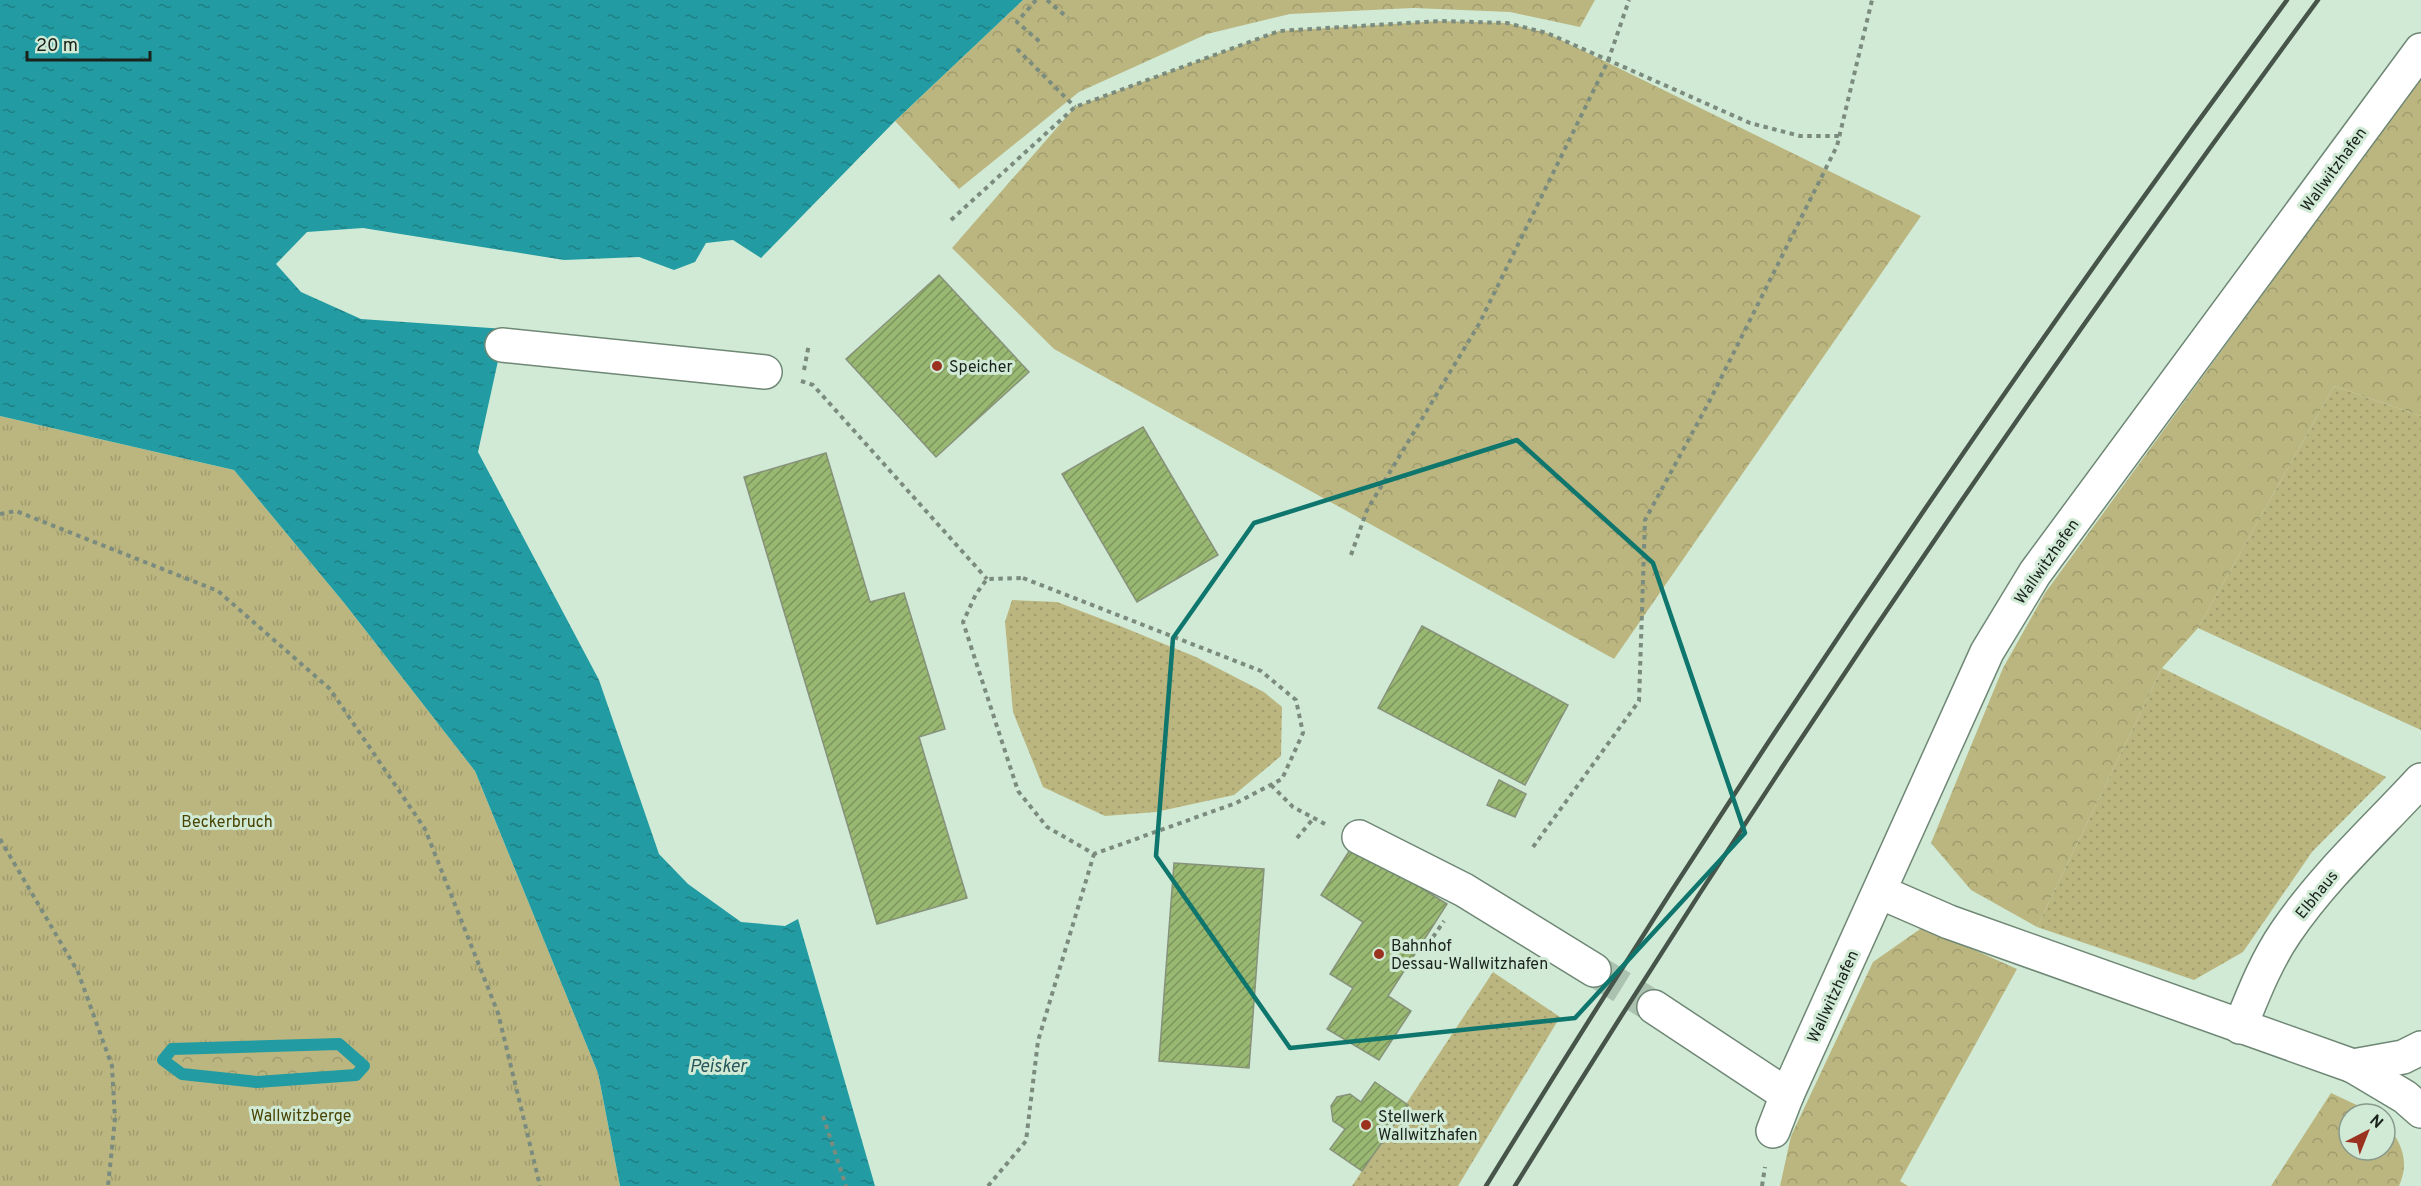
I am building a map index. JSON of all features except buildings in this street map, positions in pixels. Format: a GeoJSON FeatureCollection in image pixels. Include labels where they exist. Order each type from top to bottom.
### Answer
{"type":"FeatureCollection","features":[{"type":"Feature","properties":{"kind":"main road","name":"Wallwitzhafen"},"geometry":{"type":"LineString","coordinates":[[1773,1131],[1787,1095],[1987,652],[2035,573],[2421,50]]}},
{"type":"Feature","properties":{"kind":"main road"},"geometry":{"type":"LineString","coordinates":[[502,345],[765,372]]}},
{"type":"Feature","properties":{"kind":"main road","name":"Elbhaus"},"geometry":{"type":"LineString","coordinates":[[2240,1027],[2257,984],[2285,933],[2355,846],[2421,780]]}},
{"type":"Feature","properties":{"kind":"main road"},"geometry":{"type":"LineString","coordinates":[[1359,837],[1464,890],[1594,970]]}},
{"type":"Feature","properties":{"kind":"main road"},"geometry":{"type":"LineString","coordinates":[[1880,892],[1949,922],[2353,1066],[2405,1097],[2421,1111]]}},
{"type":"Feature","properties":{"kind":"main road"},"geometry":{"type":"LineString","coordinates":[[1654,1007],[1787,1095]]}},
{"type":"Feature","properties":{"kind":"main road"},"geometry":{"type":"LineString","coordinates":[[2353,1066],[2403,1057],[2421,1048]]}},
{"type":"Feature","properties":{"kind":"path"},"geometry":{"type":"LineString","coordinates":[[1036,0],[1017,22],[1040,42]]}},
{"type":"Feature","properties":{"kind":"path"},"geometry":{"type":"LineString","coordinates":[[1047,0],[1068,18]]}},
{"type":"Feature","properties":{"kind":"path"},"geometry":{"type":"LineString","coordinates":[[1351,555],[1367,510],[1479,324],[1608,61],[1629,0]]}},
{"type":"Feature","properties":{"kind":"path"},"geometry":{"type":"LineString","coordinates":[[1533,847],[1639,702],[1645,520],[1714,392],[1837,146],[1872,0]]}},
{"type":"Feature","properties":{"kind":"path"},"geometry":{"type":"LineString","coordinates":[[951,220],[1075,107],[1279,31],[1440,21],[1507,23],[1547,33],[1750,123],[1800,136],[1839,136]]}},
{"type":"Feature","properties":{"kind":"path"},"geometry":{"type":"LineString","coordinates":[[1017,49],[1075,107]]}},
{"type":"Feature","properties":{"kind":"path"},"geometry":{"type":"LineString","coordinates":[[800,381],[813,386],[987,579],[1023,578],[1261,671],[1296,700],[1303,733],[1282,779],[1236,803],[1094,854],[1047,827],[1018,791],[963,622],[976,594],[987,579]]}},
{"type":"Feature","properties":{"kind":"path"},"geometry":{"type":"LineString","coordinates":[[0,514],[16,511],[218,591],[330,689],[425,829],[498,1013],[540,1186]]}},
{"type":"Feature","properties":{"kind":"path"},"geometry":{"type":"LineString","coordinates":[[1271,785],[1293,807]]}},
{"type":"Feature","properties":{"kind":"path"},"geometry":{"type":"LineString","coordinates":[[1297,838],[1313,819]]}},
{"type":"Feature","properties":{"kind":"path"},"geometry":{"type":"LineString","coordinates":[[0,839],[78,972],[112,1066],[115,1119],[108,1186]]}},
{"type":"Feature","properties":{"kind":"path"},"geometry":{"type":"LineString","coordinates":[[988,1186],[1026,1141],[1038,1041],[1094,854]]}},
{"type":"Feature","properties":{"kind":"path"},"geometry":{"type":"LineString","coordinates":[[823,1116],[846,1186]]}},
{"type":"Feature","properties":{"kind":"highlighted area"},"geometry":{"type":"Polygon","coordinates":[[[1517,440],[1653,563],[1745,833],[1575,1018],[1290,1048],[1156,856],[1173,638],[1254,523],[1517,440]]]}},
{"type":"Feature","properties":{"kind":"green space"},"geometry":{"type":"Polygon","coordinates":[[[1023,0],[1595,0],[1580,27],[1510,12],[1413,8],[1290,14],[1207,34],[1079,92],[959,189],[895,121],[1023,0]]]}},
{"type":"Feature","properties":{"kind":"green space"},"geometry":{"type":"Polygon","coordinates":[[[1440,21],[1507,23],[1547,33],[1921,216],[1614,659],[1054,349],[952,248],[1075,107],[1279,31],[1440,21]]]}},
{"type":"Feature","properties":{"kind":"green space"},"geometry":{"type":"Polygon","coordinates":[[[2421,77],[2421,416],[2334,386],[2198,628],[2162,668],[2037,927],[1971,890],[1931,843],[2003,668],[2045,593],[2421,77]]]}},
{"type":"Feature","properties":{"kind":"green space"},"geometry":{"type":"Polygon","coordinates":[[[2334,386],[2421,416],[2421,730],[2198,628],[2334,386]]]}},
{"type":"Feature","properties":{"kind":"green space","name":"Beckerbruch"},"geometry":{"type":"Polygon","coordinates":[[[0,416],[234,470],[345,604],[475,771],[598,1073],[620,1186],[0,1186],[0,416]],[[338,1044],[172,1049],[163,1060],[182,1074],[257,1082],[356,1075],[362,1067],[338,1044]]]}},
{"type":"Feature","properties":{"kind":"green space"},"geometry":{"type":"Polygon","coordinates":[[[1012,600],[1057,602],[1196,657],[1264,692],[1282,707],[1281,756],[1234,795],[1156,812],[1105,816],[1043,787],[1013,712],[1005,622],[1012,600]]]}},
{"type":"Feature","properties":{"kind":"green space"},"geometry":{"type":"Polygon","coordinates":[[[2162,668],[2386,777],[2312,852],[2243,952],[2194,980],[2037,927],[2162,668]]]}},
{"type":"Feature","properties":{"kind":"green space"},"geometry":{"type":"Polygon","coordinates":[[[1923,927],[2017,969],[1900,1181],[1908,1186],[1780,1186],[1791,1136],[1873,962],[1923,927]]]}},
{"type":"Feature","properties":{"kind":"green space"},"geometry":{"type":"Polygon","coordinates":[[[1493,972],[1560,1017],[1458,1186],[1352,1186],[1493,972]]]}},
{"type":"Feature","properties":{"kind":"green space","name":"Wallwitzberge"},"geometry":{"type":"Polygon","coordinates":[[[339,1044],[428,1132],[175,1186],[163,1060],[172,1049],[339,1044]]]}},
{"type":"Feature","properties":{"kind":"green space"},"geometry":{"type":"Polygon","coordinates":[[[2331,1093],[2350,1102],[2337,1102],[2337,1162],[2397,1162],[2397,1139],[2400,1145],[2404,1169],[2399,1186],[2271,1186],[2331,1093]]]}},
{"type":"Feature","properties":{"kind":"water","name":"Peisker"},"geometry":{"type":"Polygon","coordinates":[[[0,0],[1023,0],[895,121],[761,258],[733,240],[706,243],[695,262],[674,270],[639,257],[564,260],[363,228],[307,232],[276,264],[301,292],[361,319],[505,329],[478,452],[599,680],[659,854],[688,884],[741,922],[785,926],[798,919],[875,1186],[620,1186],[598,1073],[475,771],[345,604],[234,470],[0,416],[0,0]]]}},
{"type":"Feature","properties":{"kind":"waterway"},"geometry":{"type":"LineString","coordinates":[[339,1044],[364,1066],[356,1075],[257,1082],[182,1074],[163,1060],[172,1049],[339,1044]]}},
{"type":"Feature","properties":{"kind":"tunnel"},"geometry":{"type":"LineString","coordinates":[[1594,970],[1654,1007]]}},
{"type":"Feature","properties":{"kind":"railway"},"geometry":{"type":"LineString","coordinates":[[1486,1186],[1677,883],[1874,584],[2077,290],[2287,0]]}},
{"type":"Feature","properties":{"kind":"railway"},"geometry":{"type":"LineString","coordinates":[[1515,1186],[1706,883],[1904,585],[2108,290],[2318,0]]}},
{"type":"Feature","properties":{"kind":"place","name":"Speicher"},"geometry":{"type":"Point","coordinates":[937,366]}},
{"type":"Feature","properties":{"kind":"place","name":"Bahnhof Dessau-Wallwitzhafen"},"geometry":{"type":"Point","coordinates":[1379,954]}},
{"type":"Feature","properties":{"kind":"place","name":"Stellwerk Wallwitzhafen"},"geometry":{"type":"Point","coordinates":[1366,1125]}}]}
